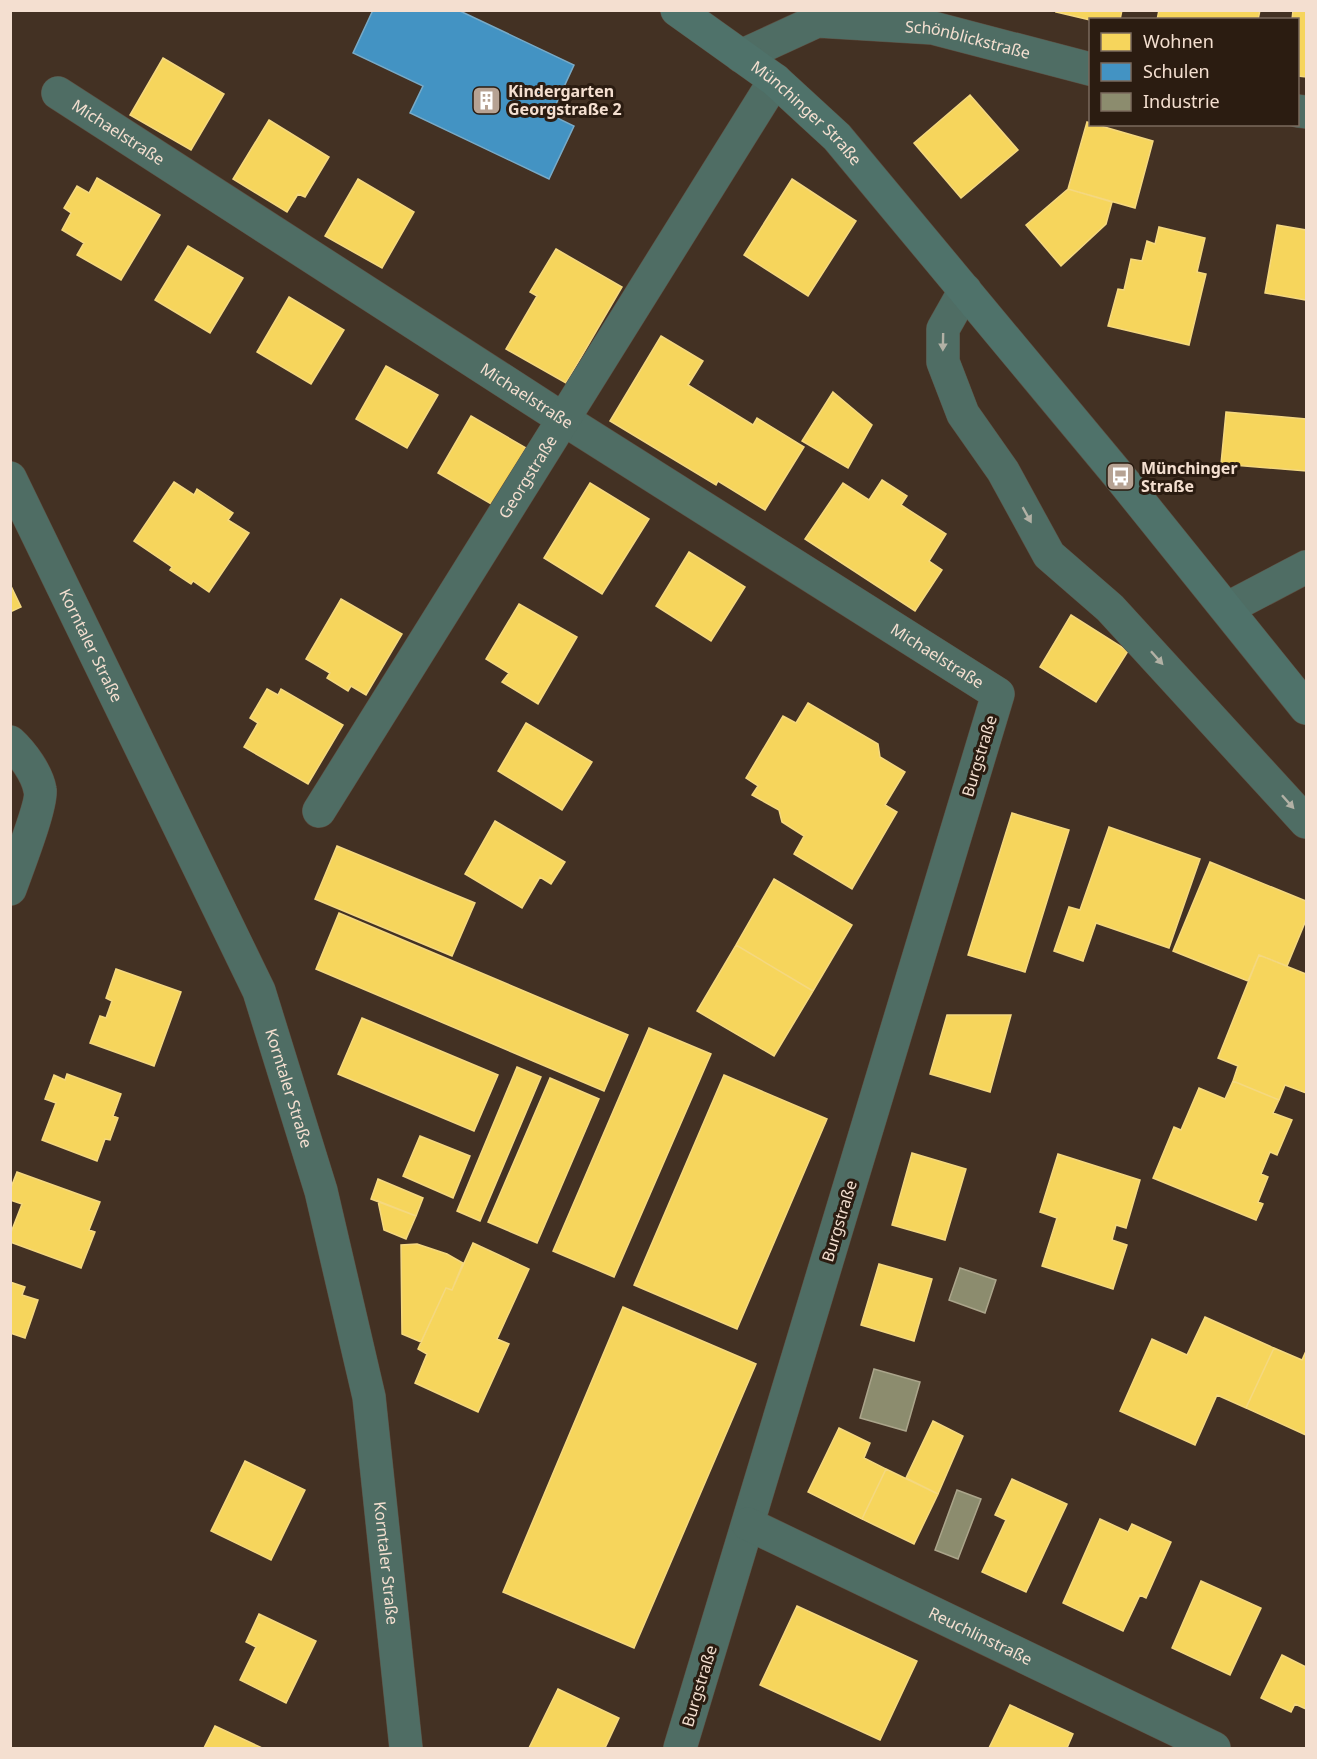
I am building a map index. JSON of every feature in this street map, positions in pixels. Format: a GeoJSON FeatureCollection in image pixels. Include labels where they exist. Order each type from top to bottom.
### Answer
{"type":"FeatureCollection","features":[{"type":"Feature","properties":{"kind":"main road","name":"Münchinger Straße"},"geometry":{"type":"LineString","coordinates":[[676,10],[775,81],[837,137],[1228,608],[1306,708]]}},
{"type":"Feature","properties":{"kind":"street","name":"Schönblickstraße"},"geometry":{"type":"LineString","coordinates":[[741,56],[817,21],[933,28],[1089,69]]}},
{"type":"Feature","properties":{"kind":"street","name":"Georgstraße"},"geometry":{"type":"LineString","coordinates":[[319,811],[775,81]]}},
{"type":"Feature","properties":{"kind":"street","name":"Michaelstraße"},"geometry":{"type":"LineString","coordinates":[[58,93],[563,419],[998,694]]}},
{"type":"Feature","properties":{"kind":"street"},"geometry":{"type":"LineString","coordinates":[[965,290],[943,329],[943,362],[963,414],[1003,471],[1049,555],[1110,608],[1306,822]]}},
{"type":"Feature","properties":{"kind":"street","name":"Korntaler Straße"},"geometry":{"type":"LineString","coordinates":[[10,478],[259,991],[321,1191],[369,1397],[406,1749]]}},
{"type":"Feature","properties":{"kind":"street"},"geometry":{"type":"LineString","coordinates":[[1228,608],[1306,567]]}},
{"type":"Feature","properties":{"kind":"street","name":"Burgstraße"},"geometry":{"type":"LineString","coordinates":[[680,1749],[998,694]]}},
{"type":"Feature","properties":{"kind":"street"},"geometry":{"type":"LineString","coordinates":[[10,742],[24,755],[41,791],[32,828],[10,889]]}},
{"type":"Feature","properties":{"kind":"street","name":"Reuchlinstraße"},"geometry":{"type":"LineString","coordinates":[[748,1524],[1215,1749]]}},
{"type":"Feature","properties":{"kind":"building: Wohnen"},"geometry":{"type":"Polygon","coordinates":[[[1057,10],[1122,10],[1120,18],[1089,20],[1056,12],[1057,10]]]}},
{"type":"Feature","properties":{"kind":"building: Wohnen"},"geometry":{"type":"Polygon","coordinates":[[[1159,10],[1260,10],[1258,18],[1157,18],[1159,10]]]}},
{"type":"Feature","properties":{"kind":"building: Wohnen"},"geometry":{"type":"Polygon","coordinates":[[[1293,10],[1306,10],[1306,77],[1299,76],[1299,18],[1292,18],[1293,10]]]}},
{"type":"Feature","properties":{"kind":"building: Wohnen"},"geometry":{"type":"Polygon","coordinates":[[[163,58],[224,94],[191,150],[130,115],[163,58]]]}},
{"type":"Feature","properties":{"kind":"building: Wohnen"},"geometry":{"type":"Polygon","coordinates":[[[970,95],[1018,150],[961,198],[914,143],[970,95]]]}},
{"type":"Feature","properties":{"kind":"building: Wohnen"},"geometry":{"type":"Polygon","coordinates":[[[269,120],[329,157],[305,197],[298,194],[287,212],[233,179],[269,120]]]}},
{"type":"Feature","properties":{"kind":"building: Wohnen"},"geometry":{"type":"Polygon","coordinates":[[[1087,122],[1089,126],[1101,126],[1153,141],[1135,208],[1068,189],[1087,122]]]}},
{"type":"Feature","properties":{"kind":"building: Wohnen"},"geometry":{"type":"Polygon","coordinates":[[[97,178],[160,215],[121,280],[77,255],[84,243],[62,230],[71,213],[64,208],[77,186],[89,193],[97,178]]]}},
{"type":"Feature","properties":{"kind":"building: Wohnen"},"geometry":{"type":"Polygon","coordinates":[[[358,179],[414,212],[382,268],[325,236],[358,179]]]}},
{"type":"Feature","properties":{"kind":"building: Wohnen"},"geometry":{"type":"Polygon","coordinates":[[[792,179],[856,221],[808,296],[744,255],[792,179]]]}},
{"type":"Feature","properties":{"kind":"building: Wohnen"},"geometry":{"type":"Polygon","coordinates":[[[1068,189],[1112,202],[1106,224],[1061,266],[1026,225],[1068,189]]]}},
{"type":"Feature","properties":{"kind":"building: Wohnen"},"geometry":{"type":"Polygon","coordinates":[[[1277,225],[1306,230],[1306,300],[1265,293],[1277,225]]]}},
{"type":"Feature","properties":{"kind":"building: Wohnen"},"geometry":{"type":"Polygon","coordinates":[[[1159,227],[1205,238],[1197,272],[1206,274],[1189,345],[1108,326],[1118,289],[1124,290],[1131,259],[1142,261],[1147,241],[1155,244],[1159,227]]]}},
{"type":"Feature","properties":{"kind":"building: Wohnen"},"geometry":{"type":"Polygon","coordinates":[[[188,246],[243,278],[210,333],[155,300],[188,246]]]}},
{"type":"Feature","properties":{"kind":"building: Wohnen"},"geometry":{"type":"Polygon","coordinates":[[[556,249],[622,287],[566,383],[506,349],[537,296],[530,292],[556,249]]]}},
{"type":"Feature","properties":{"kind":"building: Wohnen"},"geometry":{"type":"Polygon","coordinates":[[[289,297],[344,330],[311,384],[257,352],[289,297]]]}},
{"type":"Feature","properties":{"kind":"building: Wohnen"},"geometry":{"type":"Polygon","coordinates":[[[661,336],[703,361],[688,385],[753,425],[757,418],[804,447],[765,510],[718,481],[716,485],[610,421],[661,336]]]}},
{"type":"Feature","properties":{"kind":"building: Wohnen"},"geometry":{"type":"Polygon","coordinates":[[[386,366],[438,395],[407,448],[356,419],[386,366]]]}},
{"type":"Feature","properties":{"kind":"building: Wohnen"},"geometry":{"type":"Polygon","coordinates":[[[833,392],[872,425],[848,468],[802,441],[833,392]]]}},
{"type":"Feature","properties":{"kind":"building: Wohnen"},"geometry":{"type":"Polygon","coordinates":[[[1226,412],[1306,419],[1306,471],[1221,464],[1226,412]]]}},
{"type":"Feature","properties":{"kind":"building: Wohnen"},"geometry":{"type":"Polygon","coordinates":[[[471,416],[526,448],[493,505],[438,473],[471,416]]]}},
{"type":"Feature","properties":{"kind":"building: Wohnen"},"geometry":{"type":"Polygon","coordinates":[[[882,480],[907,496],[901,505],[946,534],[929,561],[942,570],[915,611],[805,539],[843,483],[869,500],[882,480]]]}},
{"type":"Feature","properties":{"kind":"building: Wohnen"},"geometry":{"type":"Polygon","coordinates":[[[174,482],[194,495],[197,489],[233,513],[228,520],[249,533],[209,592],[193,581],[191,584],[170,570],[172,567],[134,541],[174,482]]]}},
{"type":"Feature","properties":{"kind":"building: Wohnen"},"geometry":{"type":"Polygon","coordinates":[[[590,483],[649,519],[602,594],[544,558],[590,483]]]}},
{"type":"Feature","properties":{"kind":"building: Wohnen"},"geometry":{"type":"Polygon","coordinates":[[[689,552],[745,587],[711,641],[656,606],[689,552]]]}},
{"type":"Feature","properties":{"kind":"building: Wohnen"},"geometry":{"type":"Polygon","coordinates":[[[10,584],[21,607],[10,612],[10,584]]]}},
{"type":"Feature","properties":{"kind":"building: Wohnen"},"geometry":{"type":"Polygon","coordinates":[[[341,599],[402,634],[366,695],[351,686],[348,691],[327,678],[330,673],[306,659],[341,599]]]}},
{"type":"Feature","properties":{"kind":"building: Wohnen"},"geometry":{"type":"Polygon","coordinates":[[[519,604],[577,637],[538,704],[502,682],[509,673],[486,659],[519,604]]]}},
{"type":"Feature","properties":{"kind":"building: Wohnen"},"geometry":{"type":"Polygon","coordinates":[[[1071,615],[1128,651],[1096,702],[1040,667],[1071,615]]]}},
{"type":"Feature","properties":{"kind":"building: Wohnen"},"geometry":{"type":"Polygon","coordinates":[[[267,689],[278,695],[281,689],[343,725],[308,784],[244,747],[258,723],[250,718],[267,689]]]}},
{"type":"Feature","properties":{"kind":"building: Wohnen"},"geometry":{"type":"Polygon","coordinates":[[[808,703],[878,744],[880,757],[905,772],[885,805],[897,812],[852,889],[794,854],[804,836],[782,822],[779,810],[752,795],[758,786],[746,778],[783,716],[796,723],[808,703]]]}},
{"type":"Feature","properties":{"kind":"building: Wohnen"},"geometry":{"type":"Polygon","coordinates":[[[526,723],[592,762],[562,810],[498,771],[526,723]]]}},
{"type":"Feature","properties":{"kind":"building: Wohnen"},"geometry":{"type":"Polygon","coordinates":[[[1012,813],[1069,830],[1025,972],[968,955],[1012,813]]]}},
{"type":"Feature","properties":{"kind":"building: Wohnen"},"geometry":{"type":"Polygon","coordinates":[[[495,821],[565,862],[551,884],[540,877],[522,908],[465,874],[495,821]]]}},
{"type":"Feature","properties":{"kind":"building: Wohnen"},"geometry":{"type":"Polygon","coordinates":[[[1109,827],[1200,859],[1169,948],[1096,923],[1083,961],[1054,951],[1069,907],[1080,910],[1109,827]]]}},
{"type":"Feature","properties":{"kind":"building: Wohnen"},"geometry":{"type":"Polygon","coordinates":[[[337,846],[475,903],[452,956],[315,899],[337,846]]]}},
{"type":"Feature","properties":{"kind":"building: Wohnen"},"geometry":{"type":"Polygon","coordinates":[[[1210,862],[1306,901],[1306,920],[1287,966],[1259,955],[1248,981],[1173,951],[1210,862]]]}},
{"type":"Feature","properties":{"kind":"building: Wohnen"},"geometry":{"type":"Polygon","coordinates":[[[774,879],[852,925],[813,991],[736,945],[774,879]]]}},
{"type":"Feature","properties":{"kind":"building: Wohnen"},"geometry":{"type":"Polygon","coordinates":[[[339,913],[628,1035],[604,1091],[316,969],[339,913]]]}},
{"type":"Feature","properties":{"kind":"building: Wohnen"},"geometry":{"type":"Polygon","coordinates":[[[736,945],[813,991],[774,1056],[697,1011],[736,945]]]}},
{"type":"Feature","properties":{"kind":"building: Wohnen"},"geometry":{"type":"Polygon","coordinates":[[[1259,955],[1306,974],[1306,1093],[1285,1085],[1279,1100],[1233,1081],[1238,1066],[1218,1058],[1259,955]]]}},
{"type":"Feature","properties":{"kind":"building: Wohnen"},"geometry":{"type":"Polygon","coordinates":[[[116,969],[181,992],[154,1066],[90,1043],[100,1016],[106,1018],[112,1001],[106,998],[116,969]]]}},
{"type":"Feature","properties":{"kind":"building: Wohnen"},"geometry":{"type":"Polygon","coordinates":[[[947,1015],[1011,1015],[990,1092],[930,1074],[947,1015]]]}},
{"type":"Feature","properties":{"kind":"building: Wohnen"},"geometry":{"type":"Polygon","coordinates":[[[362,1018],[498,1075],[474,1131],[338,1074],[362,1018]]]}},
{"type":"Feature","properties":{"kind":"building: Wohnen"},"geometry":{"type":"Polygon","coordinates":[[[649,1028],[711,1054],[614,1277],[553,1251],[649,1028]]]}},
{"type":"Feature","properties":{"kind":"building: Wohnen"},"geometry":{"type":"Polygon","coordinates":[[[517,1067],[541,1077],[480,1221],[457,1211],[517,1067]]]}},
{"type":"Feature","properties":{"kind":"building: Wohnen"},"geometry":{"type":"Polygon","coordinates":[[[67,1074],[121,1094],[113,1116],[118,1118],[110,1140],[105,1139],[97,1161],[42,1140],[56,1103],[45,1099],[54,1075],[65,1080],[67,1074]]]}},
{"type":"Feature","properties":{"kind":"building: Wohnen"},"geometry":{"type":"Polygon","coordinates":[[[724,1075],[827,1119],[737,1329],[634,1285],[724,1075]]]}},
{"type":"Feature","properties":{"kind":"building: Wohnen"},"geometry":{"type":"Polygon","coordinates":[[[550,1078],[599,1099],[537,1243],[488,1222],[550,1078]]]}},
{"type":"Feature","properties":{"kind":"building: Wohnen"},"geometry":{"type":"Polygon","coordinates":[[[1233,1081],[1279,1100],[1273,1113],[1292,1120],[1277,1155],[1270,1152],[1261,1174],[1268,1177],[1258,1202],[1263,1204],[1256,1220],[1153,1178],[1174,1127],[1181,1130],[1199,1088],[1225,1099],[1233,1081]]]}},
{"type":"Feature","properties":{"kind":"building: Wohnen"},"geometry":{"type":"Polygon","coordinates":[[[420,1136],[470,1156],[453,1198],[403,1176],[420,1136]]]}},
{"type":"Feature","properties":{"kind":"building: Wohnen"},"geometry":{"type":"Polygon","coordinates":[[[912,1153],[966,1169],[945,1240],[892,1225],[912,1153]]]}},
{"type":"Feature","properties":{"kind":"building: Wohnen"},"geometry":{"type":"Polygon","coordinates":[[[1058,1154],[1140,1180],[1126,1228],[1116,1225],[1112,1240],[1127,1245],[1113,1289],[1042,1266],[1057,1218],[1040,1212],[1058,1154]]]}},
{"type":"Feature","properties":{"kind":"building: Wohnen"},"geometry":{"type":"Polygon","coordinates":[[[17,1172],[100,1202],[89,1230],[95,1232],[81,1268],[10,1242],[10,1235],[22,1204],[10,1200],[10,1190],[17,1172]]]}},
{"type":"Feature","properties":{"kind":"building: Wohnen"},"geometry":{"type":"Polygon","coordinates":[[[378,1179],[423,1198],[416,1216],[371,1199],[378,1179]]]}},
{"type":"Feature","properties":{"kind":"building: Wohnen"},"geometry":{"type":"Polygon","coordinates":[[[378,1201],[416,1216],[406,1239],[384,1230],[378,1201]]]}},
{"type":"Feature","properties":{"kind":"building: Wohnen"},"geometry":{"type":"Polygon","coordinates":[[[473,1243],[529,1269],[497,1339],[509,1344],[478,1412],[415,1383],[427,1354],[418,1349],[446,1288],[452,1290],[473,1243]]]}},
{"type":"Feature","properties":{"kind":"building: Wohnen"},"geometry":{"type":"Polygon","coordinates":[[[417,1244],[447,1254],[463,1263],[452,1290],[446,1288],[421,1342],[402,1334],[401,1245],[417,1244]]]}},
{"type":"Feature","properties":{"kind":"building: Wohnen"},"geometry":{"type":"Polygon","coordinates":[[[879,1264],[932,1279],[914,1341],[861,1325],[879,1264]]]}},
{"type":"Feature","properties":{"kind":"building: Wohnen"},"geometry":{"type":"Polygon","coordinates":[[[10,1282],[25,1287],[22,1295],[38,1300],[25,1338],[10,1333],[10,1282]]]}},
{"type":"Feature","properties":{"kind":"building: Wohnen"},"geometry":{"type":"Polygon","coordinates":[[[623,1307],[756,1364],[634,1648],[503,1592],[623,1307]]]}},
{"type":"Feature","properties":{"kind":"building: Wohnen"},"geometry":{"type":"Polygon","coordinates":[[[1205,1317],[1274,1348],[1246,1408],[1217,1395],[1195,1445],[1120,1411],[1152,1339],[1187,1355],[1205,1317]]]}},
{"type":"Feature","properties":{"kind":"building: Wohnen"},"geometry":{"type":"Polygon","coordinates":[[[1274,1348],[1302,1360],[1306,1351],[1306,1435],[1246,1408],[1274,1348]]]}},
{"type":"Feature","properties":{"kind":"building: Wohnen"},"geometry":{"type":"Polygon","coordinates":[[[933,1421],[963,1436],[938,1494],[906,1478],[933,1421]]]}},
{"type":"Feature","properties":{"kind":"building: Wohnen"},"geometry":{"type":"Polygon","coordinates":[[[839,1428],[870,1443],[864,1458],[886,1469],[862,1519],[808,1492],[839,1428]]]}},
{"type":"Feature","properties":{"kind":"building: Wohnen"},"geometry":{"type":"Polygon","coordinates":[[[245,1461],[305,1490],[271,1560],[211,1531],[245,1461]]]}},
{"type":"Feature","properties":{"kind":"building: Wohnen"},"geometry":{"type":"Polygon","coordinates":[[[886,1469],[938,1494],[914,1544],[862,1519],[886,1469]]]}},
{"type":"Feature","properties":{"kind":"building: Wohnen"},"geometry":{"type":"Polygon","coordinates":[[[1012,1479],[1067,1504],[1026,1592],[982,1572],[1006,1520],[995,1515],[1012,1479]]]}},
{"type":"Feature","properties":{"kind":"building: Wohnen"},"geometry":{"type":"Polygon","coordinates":[[[1100,1519],[1128,1532],[1132,1524],[1171,1542],[1146,1598],[1140,1595],[1123,1631],[1063,1603],[1100,1519]]]}},
{"type":"Feature","properties":{"kind":"building: Wohnen"},"geometry":{"type":"Polygon","coordinates":[[[1201,1581],[1261,1608],[1230,1675],[1172,1648],[1201,1581]]]}},
{"type":"Feature","properties":{"kind":"building: Wohnen"},"geometry":{"type":"Polygon","coordinates":[[[797,1606],[917,1661],[880,1740],[760,1685],[797,1606]]]}},
{"type":"Feature","properties":{"kind":"building: Wohnen"},"geometry":{"type":"Polygon","coordinates":[[[259,1614],[316,1641],[286,1703],[240,1680],[256,1647],[246,1642],[259,1614]]]}},
{"type":"Feature","properties":{"kind":"building: Wohnen"},"geometry":{"type":"Polygon","coordinates":[[[1282,1655],[1306,1667],[1306,1709],[1295,1704],[1291,1712],[1261,1698],[1282,1655]]]}},
{"type":"Feature","properties":{"kind":"building: Wohnen"},"geometry":{"type":"Polygon","coordinates":[[[558,1689],[619,1718],[605,1748],[529,1748],[558,1689]]]}},
{"type":"Feature","properties":{"kind":"building: Wohnen"},"geometry":{"type":"Polygon","coordinates":[[[1010,1705],[1073,1734],[1067,1748],[989,1748],[1010,1705]]]}},
{"type":"Feature","properties":{"kind":"building: Wohnen"},"geometry":{"type":"Polygon","coordinates":[[[215,1726],[262,1748],[204,1748],[215,1726]]]}},
{"type":"Feature","properties":{"kind":"building: Schulen","name":"Kindergarten Georgstraße 2"},"geometry":{"type":"Polygon","coordinates":[[[373,10],[458,10],[574,65],[551,115],[574,126],[549,179],[410,113],[423,86],[353,53],[373,10]]]}},
{"type":"Feature","properties":{"kind":"building: Industrie"},"geometry":{"type":"Polygon","coordinates":[[[960,1268],[996,1280],[985,1313],[949,1300],[960,1268]]]}},
{"type":"Feature","properties":{"kind":"building: Industrie"},"geometry":{"type":"Polygon","coordinates":[[[874,1369],[920,1382],[906,1431],[860,1418],[874,1369]]]}},
{"type":"Feature","properties":{"kind":"building: Industrie"},"geometry":{"type":"Polygon","coordinates":[[[957,1490],[981,1499],[958,1559],[935,1550],[957,1490]]]}},
{"type":"Feature","properties":{"kind":"place","name":"Kindergarten Georgstraße 2"},"geometry":{"type":"Point","coordinates":[487,100]}},
{"type":"Feature","properties":{"kind":"place","name":"Münchinger Straße"},"geometry":{"type":"Point","coordinates":[1120,477]}}]}
